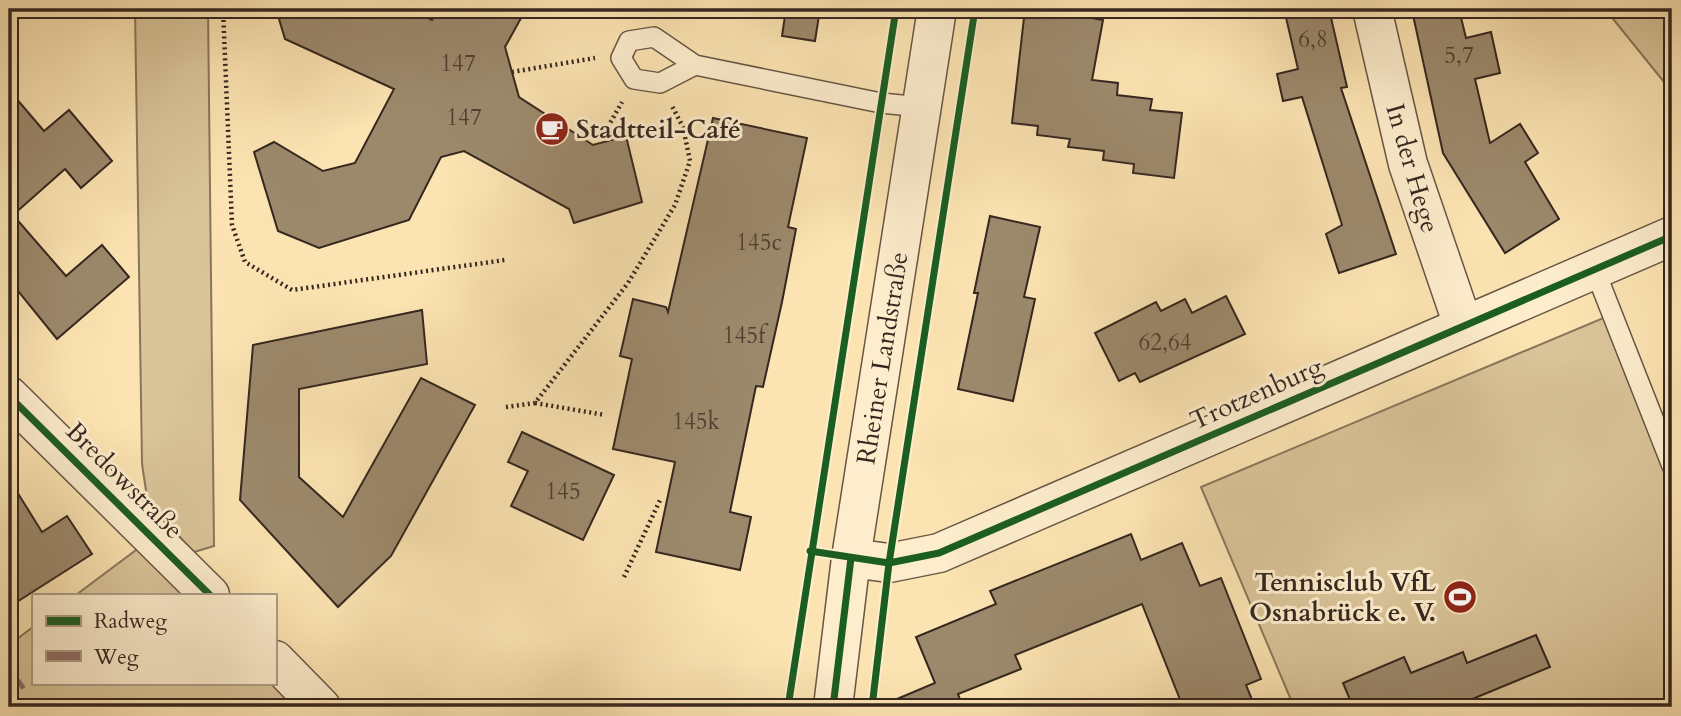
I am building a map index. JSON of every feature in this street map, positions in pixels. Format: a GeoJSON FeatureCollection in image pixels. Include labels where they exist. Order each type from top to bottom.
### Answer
{"type":"FeatureCollection","features":[{"type":"Feature","properties":{"kind":"street","name":"Rheiner Landstraße"},"geometry":{"type":"LineString","coordinates":[[833,707],[850,558],[937,9]]}},
{"type":"Feature","properties":{"kind":"street","name":"In der Hege"},"geometry":{"type":"LineString","coordinates":[[1372,9],[1408,164],[1463,325]]}},
{"type":"Feature","properties":{"kind":"street","name":"Trotzenburg"},"geometry":{"type":"LineString","coordinates":[[850,558],[889,563],[939,553],[1672,236]]}},
{"type":"Feature","properties":{"kind":"street","name":"Bredowstraße"},"geometry":{"type":"LineString","coordinates":[[9,396],[209,594]]}},
{"type":"Feature","properties":{"kind":"street"},"geometry":{"type":"LineString","coordinates":[[276,661],[321,707]]}},
{"type":"Feature","properties":{"kind":"lane"},"geometry":{"type":"LineString","coordinates":[[695,65],[660,83],[634,79],[621,58],[629,41],[654,37],[695,65],[881,103],[921,107]]}},
{"type":"Feature","properties":{"kind":"lane"},"geometry":{"type":"LineString","coordinates":[[1594,268],[1672,466]]}},
{"type":"Feature","properties":{"kind":"path"},"geometry":{"type":"LineString","coordinates":[[223,9],[232,225],[245,262],[292,290],[505,260]]}},
{"type":"Feature","properties":{"kind":"path"},"geometry":{"type":"LineString","coordinates":[[512,72],[587,58],[621,58]]}},
{"type":"Feature","properties":{"kind":"path"},"geometry":{"type":"LineString","coordinates":[[605,132],[634,79]]}},
{"type":"Feature","properties":{"kind":"path"},"geometry":{"type":"LineString","coordinates":[[535,403],[628,283],[675,205],[690,161],[683,127],[660,83]]}},
{"type":"Feature","properties":{"kind":"path"},"geometry":{"type":"LineString","coordinates":[[506,407],[535,403],[605,415]]}},
{"type":"Feature","properties":{"kind":"path"},"geometry":{"type":"LineString","coordinates":[[624,577],[661,498]]}},
{"type":"Feature","properties":{"kind":"shaded area"},"geometry":{"type":"Polygon","coordinates":[[[135,9],[208,9],[214,546],[194,552],[148,504],[142,464],[135,9]]]}},
{"type":"Feature","properties":{"kind":"shaded area"},"geometry":{"type":"Polygon","coordinates":[[[1605,9],[1672,9],[1672,92],[1605,9]]]}},
{"type":"Feature","properties":{"kind":"shaded area","name":"Tennisclub VfL Osnabrück e. V."},"geometry":{"type":"Polygon","coordinates":[[[1608,316],[1672,487],[1672,707],[1294,707],[1201,487],[1608,316]]]}},
{"type":"Feature","properties":{"kind":"shaded area"},"geometry":{"type":"Polygon","coordinates":[[[140,547],[186,594],[77,594],[140,547]]]}},
{"type":"Feature","properties":{"kind":"shaded area"},"geometry":{"type":"Polygon","coordinates":[[[32,628],[32,684],[273,684],[296,707],[9,707],[9,645],[32,628]]]}},
{"type":"Feature","properties":{"kind":"building"},"geometry":{"type":"Polygon","coordinates":[[[276,9],[408,9],[432,20],[438,9],[526,9],[505,47],[519,97],[593,145],[626,136],[642,202],[574,223],[569,209],[464,151],[441,157],[409,220],[319,248],[278,231],[254,152],[274,142],[323,171],[355,163],[394,89],[285,39],[276,9]]]}},
{"type":"Feature","properties":{"kind":"building"},"geometry":{"type":"Polygon","coordinates":[[[786,9],[820,9],[815,41],[782,36],[786,9]]]}},
{"type":"Feature","properties":{"kind":"building"},"geometry":{"type":"Polygon","coordinates":[[[1025,9],[1064,9],[1063,13],[1103,20],[1092,80],[1118,83],[1117,95],[1152,99],[1150,110],[1182,113],[1174,178],[1133,173],[1134,164],[1103,160],[1104,151],[1068,147],[1070,139],[1037,135],[1038,126],[1012,123],[1025,9]]]}},
{"type":"Feature","properties":{"kind":"building"},"geometry":{"type":"Polygon","coordinates":[[[1284,9],[1329,9],[1347,87],[1341,88],[1396,254],[1339,273],[1326,234],[1342,225],[1302,97],[1283,101],[1277,74],[1298,69],[1284,9]]]}},
{"type":"Feature","properties":{"kind":"building"},"geometry":{"type":"Polygon","coordinates":[[[1440,9],[1459,9],[1466,38],[1491,32],[1500,73],[1475,79],[1490,143],[1520,124],[1538,153],[1525,162],[1559,219],[1505,253],[1443,153],[1413,15],[1440,9]]]}},
{"type":"Feature","properties":{"kind":"building"},"geometry":{"type":"Polygon","coordinates":[[[9,90],[44,131],[69,110],[112,161],[81,188],[65,169],[13,215],[66,276],[102,245],[129,277],[57,339],[9,280],[9,90]]]}},
{"type":"Feature","properties":{"kind":"building"},"geometry":{"type":"Polygon","coordinates":[[[713,118],[807,138],[788,227],[796,229],[782,302],[763,387],[756,386],[730,512],[751,517],[740,570],[656,552],[675,462],[613,449],[632,359],[620,356],[633,299],[666,307],[668,312],[713,118]]]}},
{"type":"Feature","properties":{"kind":"building"},"geometry":{"type":"Polygon","coordinates":[[[990,216],[1040,227],[1024,297],[1035,299],[1013,401],[958,389],[978,293],[974,293],[990,216]]]}},
{"type":"Feature","properties":{"kind":"building"},"geometry":{"type":"Polygon","coordinates":[[[1226,296],[1245,334],[1140,382],[1135,373],[1119,381],[1095,333],[1156,302],[1161,311],[1185,299],[1192,313],[1226,296]]]}},
{"type":"Feature","properties":{"kind":"building"},"geometry":{"type":"Polygon","coordinates":[[[422,310],[427,364],[299,389],[299,477],[343,517],[421,378],[475,405],[391,556],[338,607],[240,500],[253,345],[422,310]]]}},
{"type":"Feature","properties":{"kind":"building"},"geometry":{"type":"Polygon","coordinates":[[[522,432],[614,475],[583,540],[511,506],[528,471],[508,462],[522,432]]]}},
{"type":"Feature","properties":{"kind":"building"},"geometry":{"type":"Polygon","coordinates":[[[9,479],[42,532],[67,516],[92,554],[9,607],[9,479]]]}},
{"type":"Feature","properties":{"kind":"building"},"geometry":{"type":"Polygon","coordinates":[[[1131,534],[1141,560],[1182,543],[1200,586],[1221,578],[1261,679],[1246,685],[1255,707],[1183,707],[1142,604],[1015,655],[1021,669],[958,694],[963,707],[878,707],[935,683],[916,637],[996,604],[990,591],[1131,534]]]}},
{"type":"Feature","properties":{"kind":"building"},"geometry":{"type":"Polygon","coordinates":[[[1536,635],[1550,667],[1453,707],[1448,707],[1444,699],[1423,707],[1353,707],[1343,683],[1404,657],[1411,673],[1463,652],[1467,663],[1536,635]]]}},
{"type":"Feature","properties":{"kind":"marked path"},"geometry":{"type":"LineString","coordinates":[[9,668],[24,689]]}},
{"type":"Feature","properties":{"kind":"cycle path"},"geometry":{"type":"LineString","coordinates":[[788,707],[896,9]]}},
{"type":"Feature","properties":{"kind":"cycle path"},"geometry":{"type":"LineString","coordinates":[[872,707],[889,563],[975,9]]}},
{"type":"Feature","properties":{"kind":"cycle path"},"geometry":{"type":"LineString","coordinates":[[810,551],[889,563],[939,553],[1672,236]]}},
{"type":"Feature","properties":{"kind":"cycle path"},"geometry":{"type":"LineString","coordinates":[[9,396],[209,594]]}},
{"type":"Feature","properties":{"kind":"cycle path"},"geometry":{"type":"LineString","coordinates":[[833,707],[851,558]]}},
{"type":"Feature","properties":{"kind":"place","name":"Stadtteil-Café"},"geometry":{"type":"Point","coordinates":[552,129]}},
{"type":"Feature","properties":{"kind":"place","name":"Tennisclub VfL Osnabrück e. V."},"geometry":{"type":"Point","coordinates":[1460,597]}}]}
